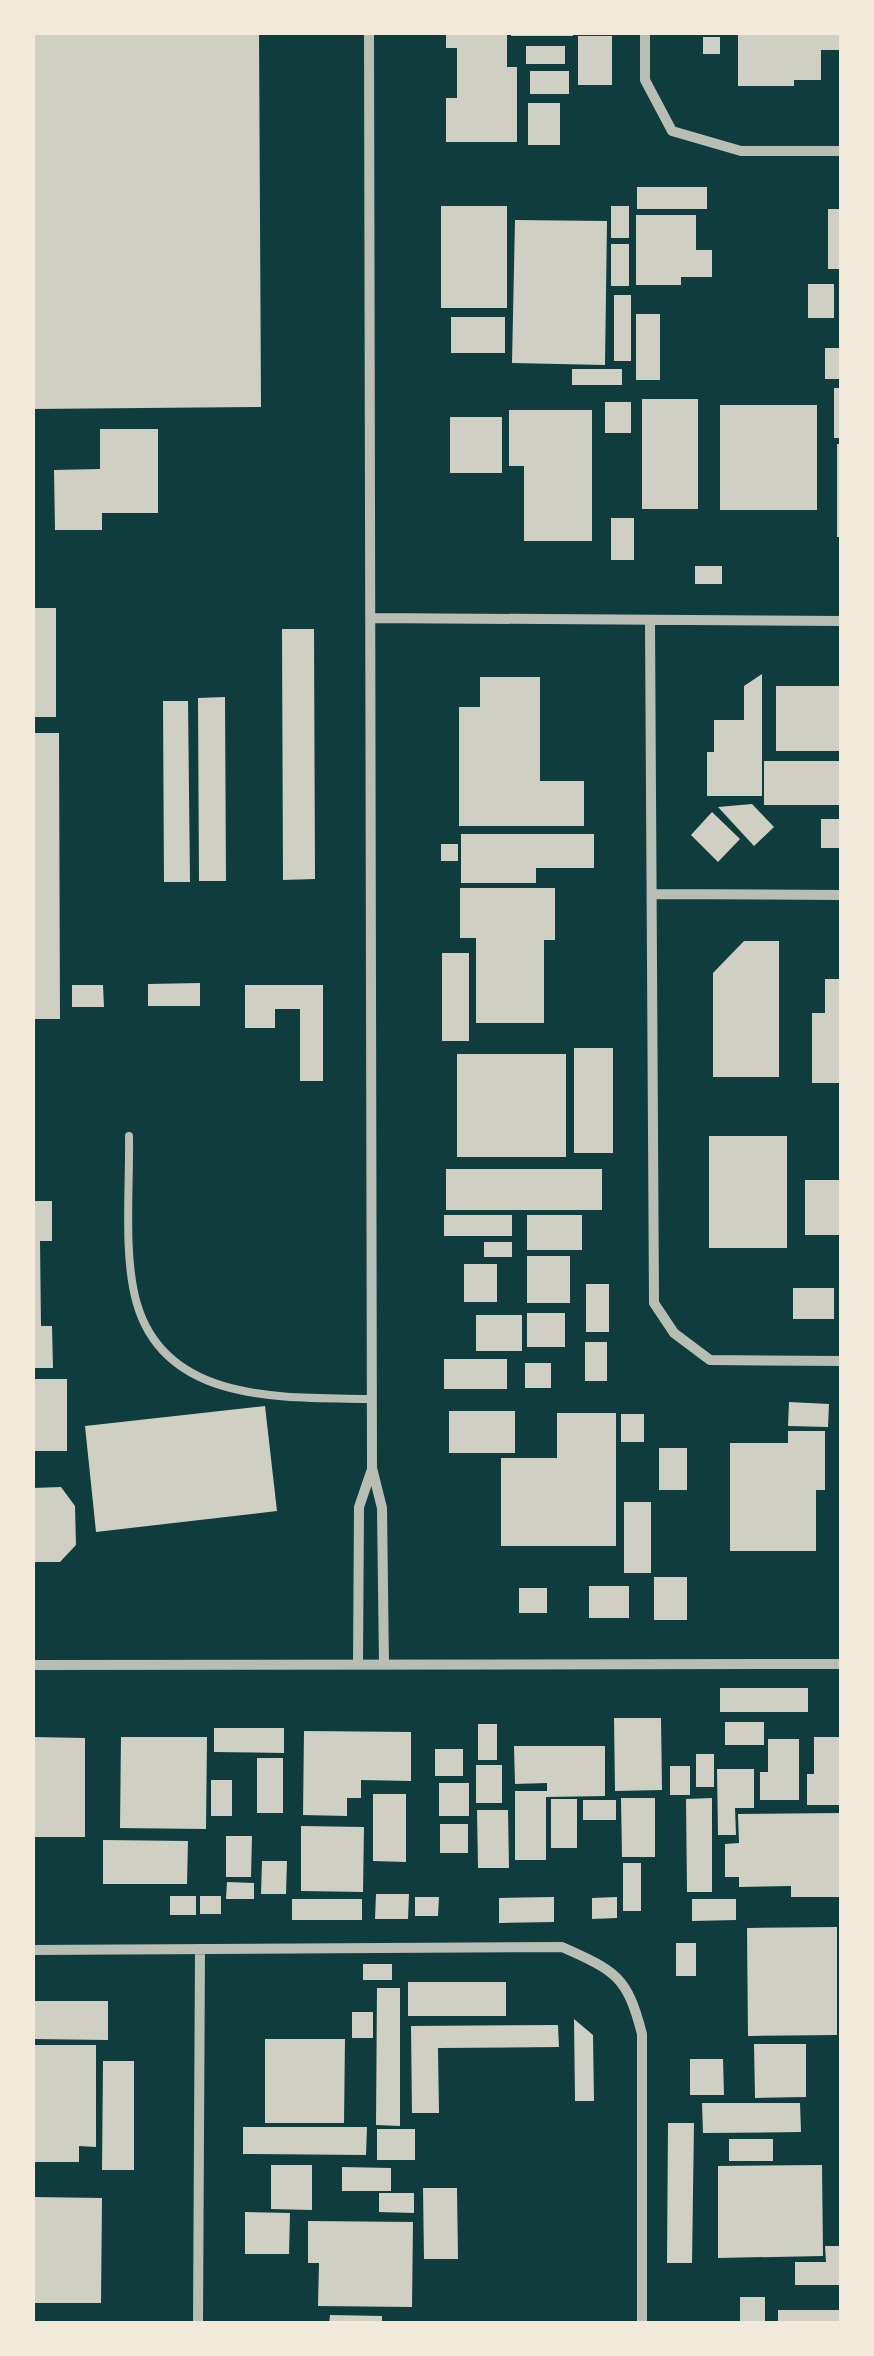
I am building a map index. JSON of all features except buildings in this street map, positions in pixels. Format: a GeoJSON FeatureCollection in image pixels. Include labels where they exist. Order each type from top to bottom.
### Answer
{"type":"FeatureCollection","features":[{"type":"Feature","properties":{"kind":"street"},"geometry":{"type":"LineString","coordinates":[[369,32],[372,1468],[382,1508],[384,1665]]}},
{"type":"Feature","properties":{"kind":"street"},"geometry":{"type":"LineString","coordinates":[[646,32],[646,80],[672,131],[742,151],[842,151]]}},
{"type":"Feature","properties":{"kind":"street"},"geometry":{"type":"LineString","coordinates":[[371,618],[650,623],[842,621]]}},
{"type":"Feature","properties":{"kind":"street"},"geometry":{"type":"LineString","coordinates":[[650,623],[655,894],[654,1303],[674,1333],[710,1360],[842,1361]]}},
{"type":"Feature","properties":{"kind":"street"},"geometry":{"type":"LineString","coordinates":[[655,894],[842,895]]}},
{"type":"Feature","properties":{"kind":"street"},"geometry":{"type":"LineString","coordinates":[[358,1665],[358,1507],[372,1468]]}},
{"type":"Feature","properties":{"kind":"street"},"geometry":{"type":"LineString","coordinates":[[32,1665],[842,1664]]}},
{"type":"Feature","properties":{"kind":"street"},"geometry":{"type":"LineString","coordinates":[[32,1950],[562,1947],[602,1965],[630,1990],[642,2034],[642,2324]]}},
{"type":"Feature","properties":{"kind":"street"},"geometry":{"type":"LineString","coordinates":[[198,2324],[200,1949]]}},
{"type":"Feature","properties":{"kind":"lane"},"geometry":{"type":"LineString","coordinates":[[129,1136],[132,1279],[141,1314],[158,1343],[203,1380],[235,1392],[372,1399]]}}]}
